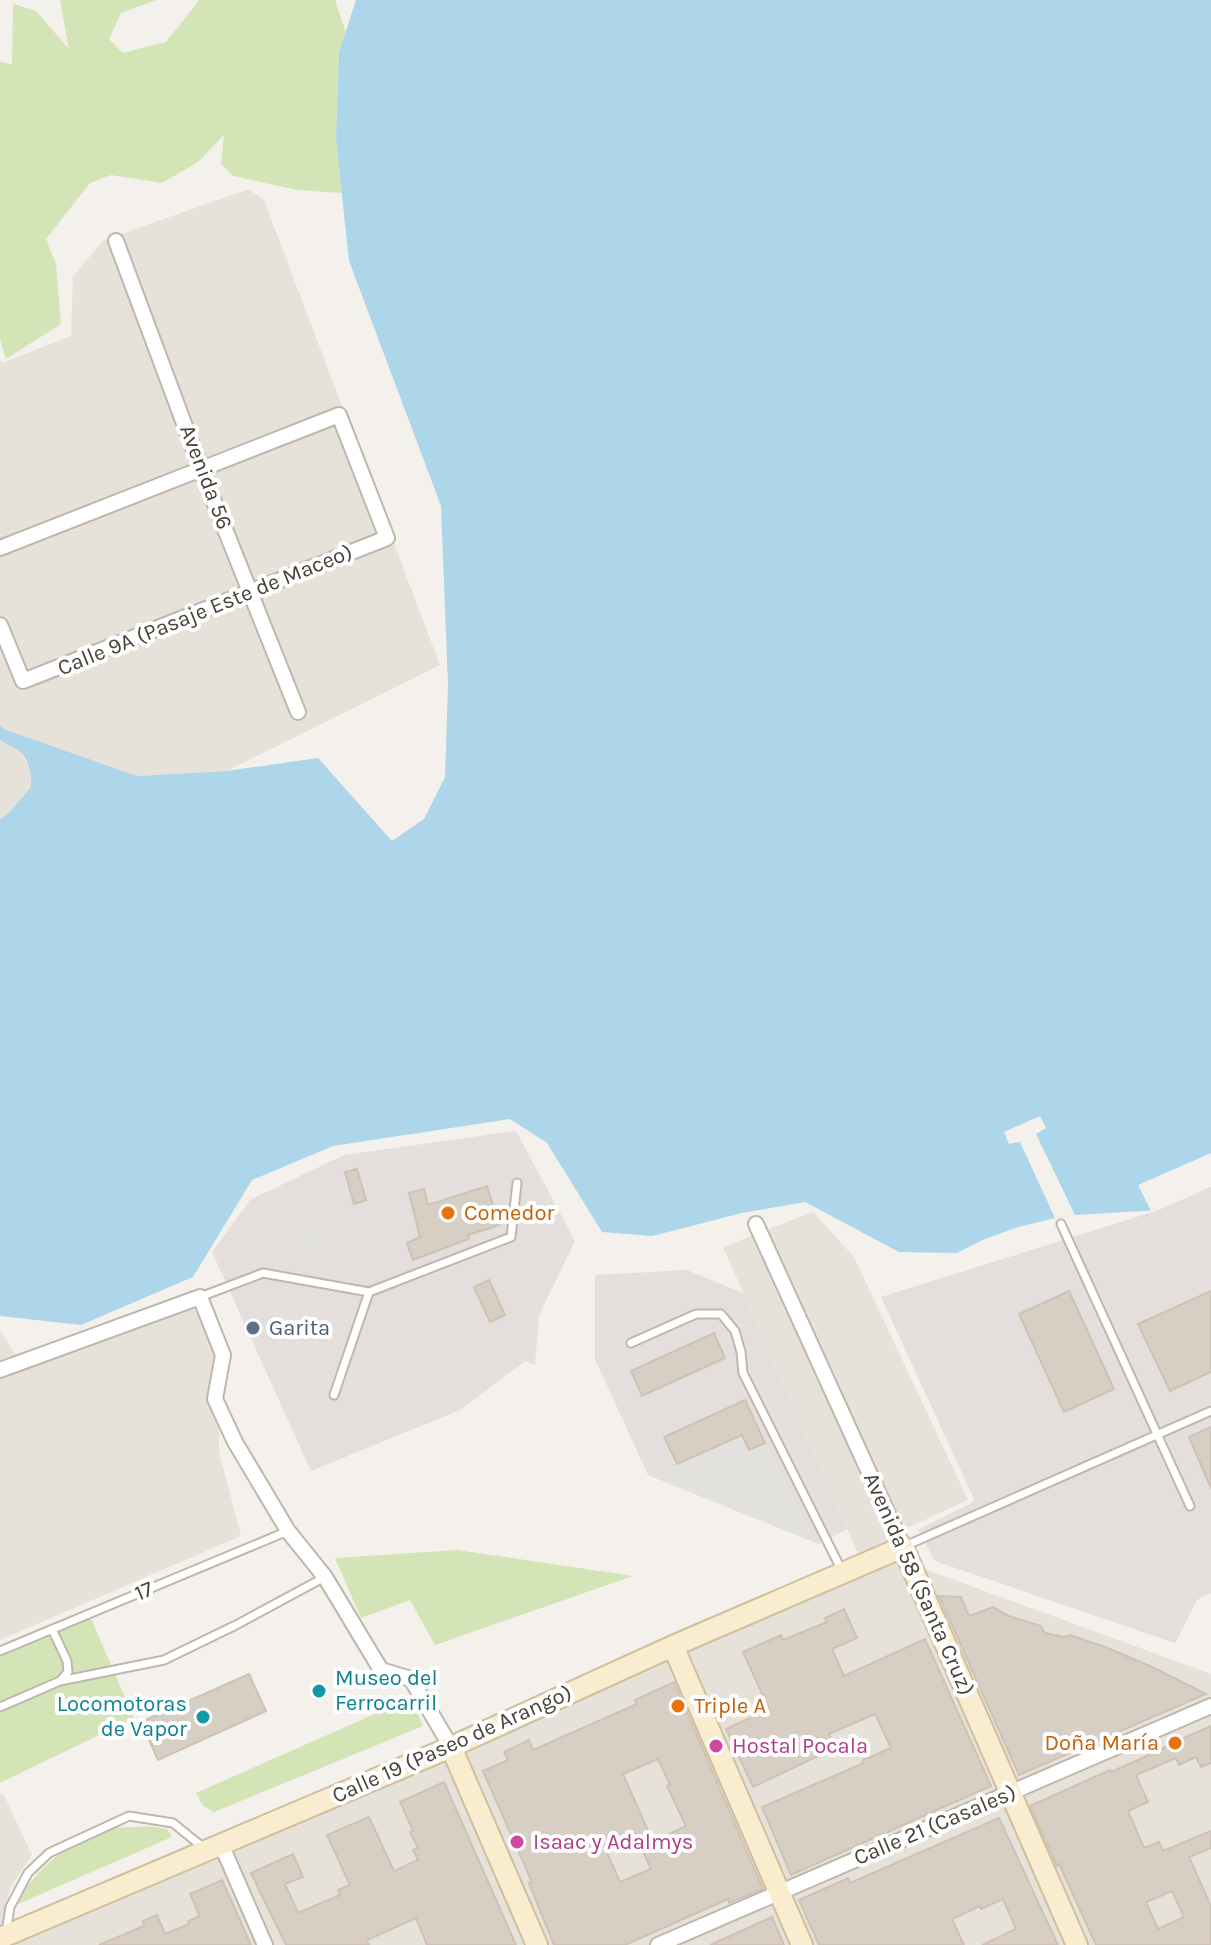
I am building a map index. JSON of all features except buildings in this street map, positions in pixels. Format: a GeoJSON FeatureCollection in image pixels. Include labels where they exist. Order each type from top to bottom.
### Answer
{"type":"FeatureCollection","features":[{"type":"Feature","properties":{"kind":"main road","name":"Calle 19 (Paseo de Arango)"},"geometry":{"type":"LineString","coordinates":[[3,1936],[451,1747],[673,1646],[903,1547]]}},
{"type":"Feature","properties":{"kind":"main road","name":"Avenida 58 (Santa Cruz)"},"geometry":{"type":"LineString","coordinates":[[903,1547],[1077,1945]]}},
{"type":"Feature","properties":{"kind":"main road"},"geometry":{"type":"LineString","coordinates":[[673,1646],[802,1945]]}},
{"type":"Feature","properties":{"kind":"main road"},"geometry":{"type":"LineString","coordinates":[[451,1747],[537,1945]]}},
{"type":"Feature","properties":{"kind":"street","name":"Avenida 56"},"geometry":{"type":"LineString","coordinates":[[116,241],[201,469],[298,712]]}},
{"type":"Feature","properties":{"kind":"street","name":"Calle 9A (Pasaje Este de Maceo)"},"geometry":{"type":"LineString","coordinates":[[0,625],[23,681],[387,538],[339,415],[201,469]]}},
{"type":"Feature","properties":{"kind":"street"},"geometry":{"type":"LineString","coordinates":[[0,548],[201,469]]}},
{"type":"Feature","properties":{"kind":"street","name":"Avenida 58 (Santa Cruz)"},"geometry":{"type":"LineString","coordinates":[[756,1224],[903,1547]]}},
{"type":"Feature","properties":{"kind":"street"},"geometry":{"type":"LineString","coordinates":[[0,1370],[200,1297],[223,1355],[215,1399],[235,1442],[288,1531],[325,1577],[381,1670],[411,1679],[451,1747]]}},
{"type":"Feature","properties":{"kind":"street","name":"Calle 21 (Casales)"},"geometry":{"type":"LineString","coordinates":[[658,1945],[1211,1706]]}},
{"type":"Feature","properties":{"kind":"street"},"geometry":{"type":"LineString","coordinates":[[214,1847],[265,1945]]}},
{"type":"Feature","properties":{"kind":"lane"},"geometry":{"type":"LineString","coordinates":[[200,1297],[263,1273],[369,1292],[511,1237],[517,1183]]}},
{"type":"Feature","properties":{"kind":"lane"},"geometry":{"type":"LineString","coordinates":[[1061,1224],[1190,1506]]}},
{"type":"Feature","properties":{"kind":"lane"},"geometry":{"type":"LineString","coordinates":[[334,1395],[369,1292]]}},
{"type":"Feature","properties":{"kind":"lane"},"geometry":{"type":"LineString","coordinates":[[631,1343],[696,1314],[721,1314],[735,1331],[743,1373],[843,1573]]}},
{"type":"Feature","properties":{"kind":"lane"},"geometry":{"type":"LineString","coordinates":[[903,1547],[1211,1411]]}},
{"type":"Feature","properties":{"kind":"lane","name":"17"},"geometry":{"type":"LineString","coordinates":[[0,1651],[288,1531]]}},
{"type":"Feature","properties":{"kind":"lane"},"geometry":{"type":"LineString","coordinates":[[0,1707],[60,1681],[164,1660],[325,1577]]}},
{"type":"Feature","properties":{"kind":"lane"},"geometry":{"type":"LineString","coordinates":[[52,1629],[67,1661],[68,1672],[60,1681]]}},
{"type":"Feature","properties":{"kind":"lane"},"geometry":{"type":"LineString","coordinates":[[3,1936],[10,1907],[28,1873],[49,1853],[129,1816],[173,1823],[214,1847]]}},
{"type":"Feature","properties":{"kind":"shaded area"},"geometry":{"type":"Polygon","coordinates":[[[249,189],[264,200],[440,665],[227,771],[137,776],[0,725],[0,359],[2,363],[71,336],[73,276],[104,240],[249,189]]]}},
{"type":"Feature","properties":{"kind":"shaded area"},"geometry":{"type":"Polygon","coordinates":[[[0,740],[20,751],[32,772],[31,787],[0,819],[0,740]]]}},
{"type":"Feature","properties":{"kind":"shaded area"},"geometry":{"type":"Polygon","coordinates":[[[516,1131],[575,1241],[539,1315],[535,1365],[525,1361],[460,1410],[311,1471],[212,1252],[250,1200],[344,1155],[516,1131]]]}},
{"type":"Feature","properties":{"kind":"shaded area"},"geometry":{"type":"Polygon","coordinates":[[[1211,1187],[1211,1593],[1197,1600],[1175,1643],[935,1561],[918,1530],[975,1501],[881,1297],[1159,1210],[1211,1187]]]}},
{"type":"Feature","properties":{"kind":"shaded area"},"geometry":{"type":"Polygon","coordinates":[[[813,1212],[854,1257],[968,1500],[905,1529],[925,1569],[1211,1674],[1211,1945],[0,1945],[0,1794],[3,1793],[32,1855],[10,1888],[1,1936],[865,1570],[723,1247],[813,1212]]]}},
{"type":"Feature","properties":{"kind":"shaded area"},"geometry":{"type":"Polygon","coordinates":[[[354,1219],[359,1234],[307,1251],[302,1236],[354,1219]]]}},
{"type":"Feature","properties":{"kind":"shaded area"},"geometry":{"type":"Polygon","coordinates":[[[687,1270],[743,1293],[847,1529],[819,1544],[648,1475],[595,1359],[595,1275],[687,1270]]]}},
{"type":"Feature","properties":{"kind":"shaded area"},"geometry":{"type":"Polygon","coordinates":[[[196,1305],[223,1355],[219,1383],[219,1452],[241,1536],[0,1640],[0,1330],[15,1354],[196,1305]]]}},
{"type":"Feature","properties":{"kind":"shaded area"},"geometry":{"type":"Polygon","coordinates":[[[742,1435],[749,1450],[765,1443],[819,1544],[648,1475],[742,1435]]]}},
{"type":"Feature","properties":{"kind":"green space"},"geometry":{"type":"Polygon","coordinates":[[[60,0],[156,0],[121,13],[109,39],[123,53],[166,42],[198,0],[335,0],[346,33],[339,53],[336,139],[342,193],[297,190],[233,176],[221,164],[224,135],[198,162],[162,183],[111,175],[90,183],[46,239],[56,264],[61,324],[6,359],[0,339],[0,62],[12,64],[13,4],[36,11],[69,49],[60,0]]]}},
{"type":"Feature","properties":{"kind":"green space"},"geometry":{"type":"Polygon","coordinates":[[[457,1550],[633,1576],[435,1645],[410,1600],[361,1618],[335,1558],[457,1550]]]}},
{"type":"Feature","properties":{"kind":"green space"},"geometry":{"type":"Polygon","coordinates":[[[89,1614],[134,1718],[0,1783],[0,1652],[89,1614]]]}},
{"type":"Feature","properties":{"kind":"green space"},"geometry":{"type":"Polygon","coordinates":[[[411,1698],[423,1726],[214,1812],[203,1806],[196,1793],[411,1698]]]}},
{"type":"Feature","properties":{"kind":"green space"},"geometry":{"type":"Polygon","coordinates":[[[149,1826],[167,1829],[172,1837],[18,1904],[27,1886],[58,1855],[115,1828],[149,1826]]]}},
{"type":"Feature","properties":{"kind":"water"},"geometry":{"type":"Polygon","coordinates":[[[356,0],[1211,0],[1211,1187],[1159,1210],[1075,1215],[1018,1227],[957,1253],[899,1252],[805,1202],[742,1213],[652,1236],[602,1232],[547,1143],[510,1119],[333,1146],[252,1180],[193,1277],[81,1325],[0,1316],[0,819],[31,787],[31,782],[25,757],[0,740],[0,725],[137,776],[227,771],[318,758],[392,841],[424,819],[445,777],[448,685],[441,506],[349,261],[336,139],[339,53],[356,0]]]}},
{"type":"Feature","properties":{"kind":"pier"},"geometry":{"type":"Polygon","coordinates":[[[1040,1116],[1046,1128],[1036,1134],[1075,1215],[1055,1218],[1020,1142],[1009,1144],[1004,1132],[1040,1116]]]}},
{"type":"Feature","properties":{"kind":"pier"},"geometry":{"type":"Polygon","coordinates":[[[1211,1153],[1211,1187],[1151,1211],[1138,1185],[1211,1153]]]}},
{"type":"Feature","properties":{"kind":"place","name":"Comedor"},"geometry":{"type":"Point","coordinates":[448,1213]}},
{"type":"Feature","properties":{"kind":"place","name":"Garita"},"geometry":{"type":"Point","coordinates":[253,1328]}},
{"type":"Feature","properties":{"kind":"place","name":"Museo del Ferrocarril"},"geometry":{"type":"Point","coordinates":[319,1691]}},
{"type":"Feature","properties":{"kind":"place","name":"Triple A"},"geometry":{"type":"Point","coordinates":[678,1706]}},
{"type":"Feature","properties":{"kind":"place","name":"Locomotoras de Vapor"},"geometry":{"type":"Point","coordinates":[203,1717]}},
{"type":"Feature","properties":{"kind":"place","name":"Doña María"},"geometry":{"type":"Point","coordinates":[1175,1743]}},
{"type":"Feature","properties":{"kind":"place","name":"Hostal Pocala"},"geometry":{"type":"Point","coordinates":[716,1746]}},
{"type":"Feature","properties":{"kind":"place","name":"Isaac y Adalmys"},"geometry":{"type":"Point","coordinates":[517,1842]}}]}
